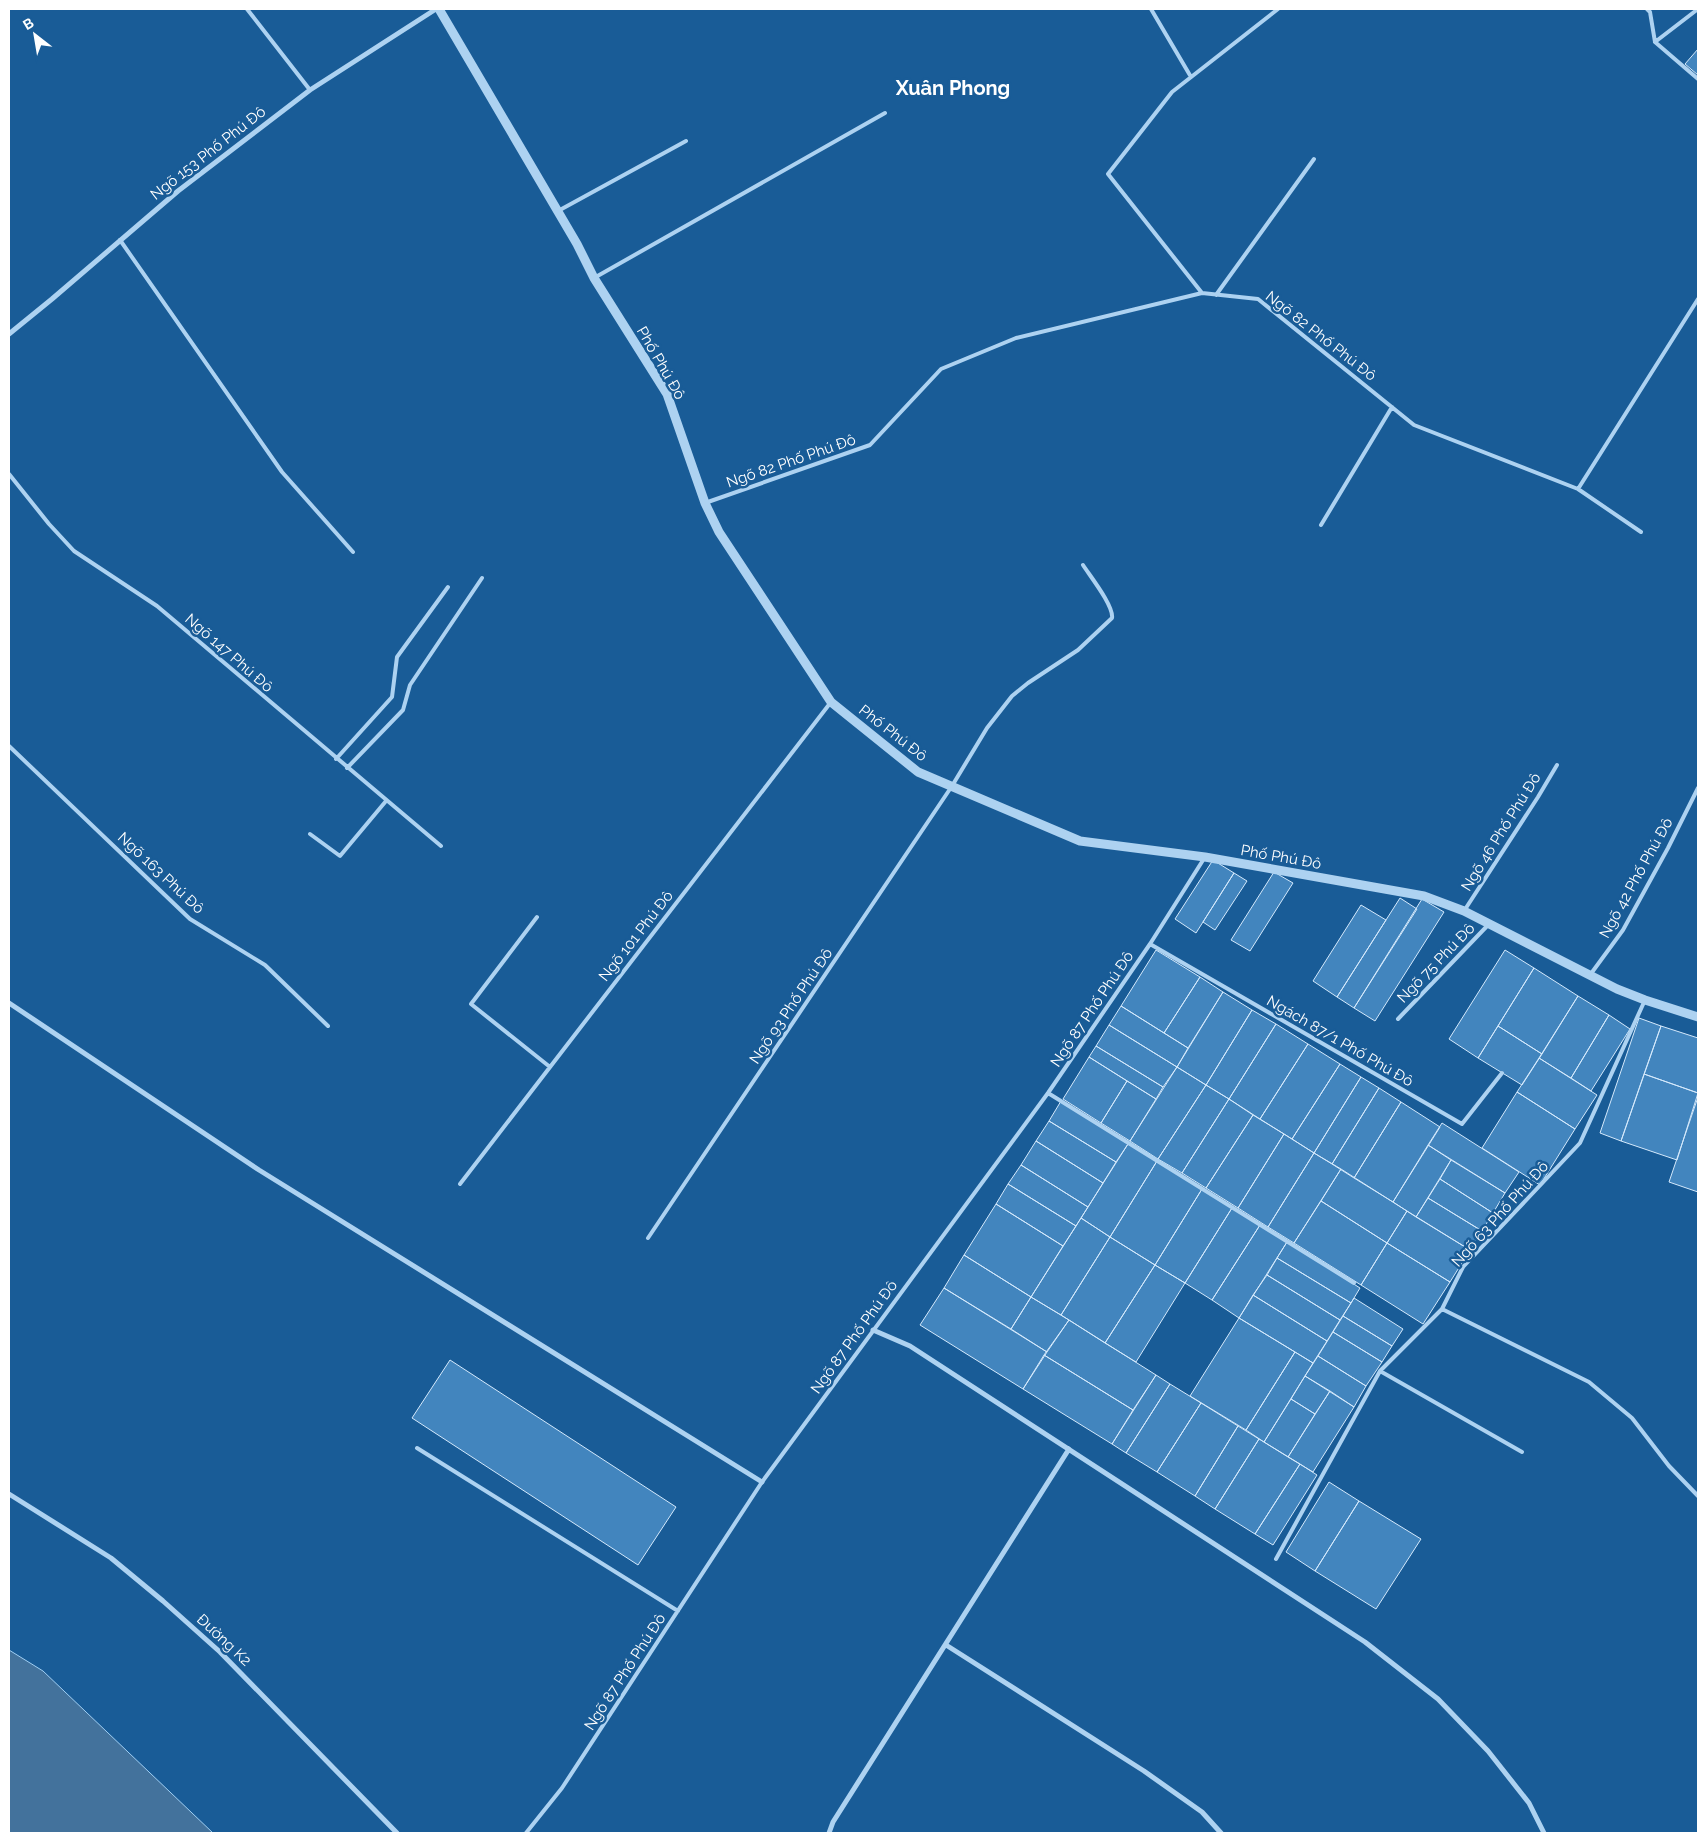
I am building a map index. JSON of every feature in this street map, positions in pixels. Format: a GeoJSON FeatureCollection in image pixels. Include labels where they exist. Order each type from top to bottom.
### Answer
{"type":"FeatureCollection","features":[{"type":"Feature","properties":{"kind":"street","name":"Ngõ 153 Phố Phú Đô"},"geometry":{"type":"LineString","coordinates":[[9,334],[178,191],[310,90],[438,9]]}},
{"type":"Feature","properties":{"kind":"street","name":"Phố Phú Đô"},"geometry":{"type":"LineString","coordinates":[[438,9],[558,211],[594,278],[667,394],[705,503],[719,532],[830,702],[918,772],[1080,841],[1205,857],[1424,896],[1464,911],[1590,975],[1645,1000],[1698,1017]]}},
{"type":"Feature","properties":{"kind":"street"},"geometry":{"type":"LineString","coordinates":[[9,1003],[259,1170],[762,1482]]}},
{"type":"Feature","properties":{"kind":"street"},"geometry":{"type":"LineString","coordinates":[[872,1330],[910,1346],[1365,1642],[1438,1698],[1488,1751],[1529,1803],[1544,1833]]}},
{"type":"Feature","properties":{"kind":"street"},"geometry":{"type":"LineString","coordinates":[[829,1833],[833,1822],[1069,1449]]}},
{"type":"Feature","properties":{"kind":"street","name":"Đường K2"},"geometry":{"type":"LineString","coordinates":[[9,1494],[110,1558],[163,1601],[220,1652],[397,1833]]}},
{"type":"Feature","properties":{"kind":"street"},"geometry":{"type":"LineString","coordinates":[[946,1645],[1144,1770],[1202,1812],[1221,1833]]}},
{"type":"Feature","properties":{"kind":"lane"},"geometry":{"type":"LineString","coordinates":[[247,9],[310,90]]}},
{"type":"Feature","properties":{"kind":"lane"},"geometry":{"type":"LineString","coordinates":[[1151,9],[1191,77]]}},
{"type":"Feature","properties":{"kind":"lane"},"geometry":{"type":"LineString","coordinates":[[1202,293],[1108,174],[1172,92],[1278,9]]}},
{"type":"Feature","properties":{"kind":"lane"},"geometry":{"type":"LineString","coordinates":[[1647,9],[1650,12],[1655,42],[1698,79]]}},
{"type":"Feature","properties":{"kind":"lane"},"geometry":{"type":"LineString","coordinates":[[1655,42],[1698,9]]}},
{"type":"Feature","properties":{"kind":"lane"},"geometry":{"type":"LineString","coordinates":[[594,278],[885,113]]}},
{"type":"Feature","properties":{"kind":"lane"},"geometry":{"type":"LineString","coordinates":[[558,211],[686,141]]}},
{"type":"Feature","properties":{"kind":"lane"},"geometry":{"type":"LineString","coordinates":[[1216,295],[1314,159]]}},
{"type":"Feature","properties":{"kind":"lane"},"geometry":{"type":"LineString","coordinates":[[120,240],[282,472],[353,552]]}},
{"type":"Feature","properties":{"kind":"lane","name":"Ngõ 82 Phố Phú Đô"},"geometry":{"type":"LineString","coordinates":[[705,503],[870,445],[941,369],[1016,338],[1202,293],[1258,299],[1414,425],[1578,489],[1641,532]]}},
{"type":"Feature","properties":{"kind":"lane"},"geometry":{"type":"LineString","coordinates":[[1578,489],[1698,299]]}},
{"type":"Feature","properties":{"kind":"lane"},"geometry":{"type":"LineString","coordinates":[[1321,524],[1392,407]]}},
{"type":"Feature","properties":{"kind":"lane","name":"Ngõ 147 Phú Đô"},"geometry":{"type":"LineString","coordinates":[[9,474],[49,524],[74,551],[157,606],[441,846]]}},
{"type":"Feature","properties":{"kind":"lane","name":"Ngõ 93 Phố Phú Đô"},"geometry":{"type":"LineString","coordinates":[[648,1238],[952,786],[987,728],[1012,696],[1028,683],[1078,650],[1112,618],[1109,606],[1083,565]]}},
{"type":"Feature","properties":{"kind":"lane"},"geometry":{"type":"LineString","coordinates":[[347,768],[403,710],[410,685],[482,578]]}},
{"type":"Feature","properties":{"kind":"lane"},"geometry":{"type":"LineString","coordinates":[[336,759],[392,697],[397,657],[448,587]]}},
{"type":"Feature","properties":{"kind":"lane","name":"Ngõ 101 Phú Đô"},"geometry":{"type":"LineString","coordinates":[[460,1184],[830,702]]}},
{"type":"Feature","properties":{"kind":"lane","name":"Ngõ 163 Phú Đô"},"geometry":{"type":"LineString","coordinates":[[9,746],[190,919],[265,965],[328,1026]]}},
{"type":"Feature","properties":{"kind":"lane","name":"Ngõ 46 Phố Phú Đô"},"geometry":{"type":"LineString","coordinates":[[1464,911],[1557,765]]}},
{"type":"Feature","properties":{"kind":"lane","name":"Ngõ 42 Phố Phú Đô"},"geometry":{"type":"LineString","coordinates":[[1590,975],[1623,930],[1698,788]]}},
{"type":"Feature","properties":{"kind":"lane"},"geometry":{"type":"LineString","coordinates":[[310,834],[340,856],[386,801]]}},
{"type":"Feature","properties":{"kind":"lane","name":"Ngõ 87 Phố Phú Đô"},"geometry":{"type":"LineString","coordinates":[[526,1833],[562,1788],[762,1482],[1048,1093],[1150,944],[1205,857]]}},
{"type":"Feature","properties":{"kind":"lane"},"geometry":{"type":"LineString","coordinates":[[537,917],[471,1004],[550,1067]]}},
{"type":"Feature","properties":{"kind":"lane","name":"Ngõ 75 Phú Đô"},"geometry":{"type":"LineString","coordinates":[[1398,1019],[1489,924]]}},
{"type":"Feature","properties":{"kind":"lane","name":"Ngách 87/1 Phố Phú Đô"},"geometry":{"type":"LineString","coordinates":[[1150,944],[1462,1124],[1502,1073]]}},
{"type":"Feature","properties":{"kind":"lane","name":"Ngõ 63 Phố Phú Đô"},"geometry":{"type":"LineString","coordinates":[[1276,1559],[1380,1371],[1442,1308],[1463,1267],[1580,1143],[1645,1000]]}},
{"type":"Feature","properties":{"kind":"lane"},"geometry":{"type":"LineString","coordinates":[[1048,1093],[1354,1283]]}},
{"type":"Feature","properties":{"kind":"lane"},"geometry":{"type":"LineString","coordinates":[[1442,1308],[1589,1382],[1632,1418],[1669,1466],[1698,1496]]}},
{"type":"Feature","properties":{"kind":"lane"},"geometry":{"type":"LineString","coordinates":[[1380,1371],[1522,1452]]}},
{"type":"Feature","properties":{"kind":"lane"},"geometry":{"type":"LineString","coordinates":[[417,1448],[678,1611]]}},
{"type":"Feature","properties":{"kind":"water"},"geometry":{"type":"Polygon","coordinates":[[[9,1650],[43,1671],[213,1833],[9,1833],[9,1650]]]}},
{"type":"Feature","properties":{"kind":"building"},"geometry":{"type":"Polygon","coordinates":[[[1698,49],[1698,75],[1685,64],[1698,49]]]}},
{"type":"Feature","properties":{"kind":"building"},"geometry":{"type":"Polygon","coordinates":[[[1213,860],[1234,873],[1196,933],[1175,919],[1213,860]]]}},
{"type":"Feature","properties":{"kind":"building"},"geometry":{"type":"Polygon","coordinates":[[[1274,872],[1293,883],[1250,951],[1231,940],[1274,872]]]}},
{"type":"Feature","properties":{"kind":"building"},"geometry":{"type":"Polygon","coordinates":[[[1234,873],[1247,881],[1215,930],[1203,922],[1234,873]]]}},
{"type":"Feature","properties":{"kind":"building"},"geometry":{"type":"Polygon","coordinates":[[[1400,898],[1417,909],[1354,1008],[1337,997],[1400,898]]]}},
{"type":"Feature","properties":{"kind":"building"},"geometry":{"type":"Polygon","coordinates":[[[1422,899],[1444,912],[1375,1021],[1354,1008],[1422,899]]]}},
{"type":"Feature","properties":{"kind":"building"},"geometry":{"type":"Polygon","coordinates":[[[1361,905],[1386,920],[1337,997],[1313,981],[1361,905]]]}},
{"type":"Feature","properties":{"kind":"building"},"geometry":{"type":"Polygon","coordinates":[[[1156,950],[1200,977],[1164,1033],[1121,1006],[1156,950]]]}},
{"type":"Feature","properties":{"kind":"building"},"geometry":{"type":"Polygon","coordinates":[[[1505,950],[1534,968],[1478,1058],[1449,1039],[1505,950]]]}},
{"type":"Feature","properties":{"kind":"building"},"geometry":{"type":"Polygon","coordinates":[[[1534,968],[1578,996],[1542,1054],[1498,1026],[1534,968]]]}},
{"type":"Feature","properties":{"kind":"building"},"geometry":{"type":"Polygon","coordinates":[[[1200,977],[1223,992],[1188,1048],[1164,1033],[1200,977]]]}},
{"type":"Feature","properties":{"kind":"building"},"geometry":{"type":"Polygon","coordinates":[[[1223,992],[1252,1010],[1206,1085],[1177,1067],[1223,992]]]}},
{"type":"Feature","properties":{"kind":"building"},"geometry":{"type":"Polygon","coordinates":[[[1578,996],[1609,1015],[1571,1078],[1539,1058],[1578,996]]]}},
{"type":"Feature","properties":{"kind":"building"},"geometry":{"type":"Polygon","coordinates":[[[1121,1006],[1188,1048],[1177,1067],[1109,1025],[1121,1006]]]}},
{"type":"Feature","properties":{"kind":"building"},"geometry":{"type":"Polygon","coordinates":[[[1252,1010],[1276,1024],[1229,1099],[1206,1085],[1252,1010]]]}},
{"type":"Feature","properties":{"kind":"building"},"geometry":{"type":"Polygon","coordinates":[[[1609,1015],[1630,1029],[1591,1091],[1571,1078],[1609,1015]]]}},
{"type":"Feature","properties":{"kind":"building"},"geometry":{"type":"Polygon","coordinates":[[[1639,1018],[1661,1026],[1621,1141],[1600,1133],[1639,1018]]]}},
{"type":"Feature","properties":{"kind":"building"},"geometry":{"type":"Polygon","coordinates":[[[1276,1024],[1308,1044],[1260,1119],[1229,1099],[1276,1024]]]}},
{"type":"Feature","properties":{"kind":"building"},"geometry":{"type":"Polygon","coordinates":[[[1109,1025],[1177,1067],[1163,1087],[1096,1046],[1109,1025]]]}},
{"type":"Feature","properties":{"kind":"building"},"geometry":{"type":"Polygon","coordinates":[[[1498,1026],[1542,1054],[1522,1085],[1478,1058],[1498,1026]]]}},
{"type":"Feature","properties":{"kind":"building"},"geometry":{"type":"Polygon","coordinates":[[[1661,1026],[1698,1038],[1698,1093],[1644,1074],[1661,1026]]]}},
{"type":"Feature","properties":{"kind":"building"},"geometry":{"type":"Polygon","coordinates":[[[1308,1044],[1340,1064],[1292,1139],[1260,1119],[1308,1044]]]}},
{"type":"Feature","properties":{"kind":"building"},"geometry":{"type":"Polygon","coordinates":[[[1096,1046],[1163,1087],[1156,1099],[1089,1057],[1096,1046]]]}},
{"type":"Feature","properties":{"kind":"building"},"geometry":{"type":"Polygon","coordinates":[[[1089,1057],[1127,1081],[1101,1123],[1063,1099],[1089,1057]]]}},
{"type":"Feature","properties":{"kind":"building"},"geometry":{"type":"Polygon","coordinates":[[[1539,1058],[1597,1095],[1575,1129],[1517,1092],[1539,1058]]]}},
{"type":"Feature","properties":{"kind":"building"},"geometry":{"type":"Polygon","coordinates":[[[1340,1064],[1361,1077],[1314,1153],[1292,1139],[1340,1064]]]}},
{"type":"Feature","properties":{"kind":"building"},"geometry":{"type":"Polygon","coordinates":[[[1177,1067],[1206,1085],[1158,1159],[1130,1141],[1177,1067]]]}},
{"type":"Feature","properties":{"kind":"building"},"geometry":{"type":"Polygon","coordinates":[[[1644,1074],[1698,1093],[1677,1160],[1621,1141],[1644,1074]]]}},
{"type":"Feature","properties":{"kind":"building"},"geometry":{"type":"Polygon","coordinates":[[[1361,1077],[1379,1088],[1332,1164],[1314,1153],[1361,1077]]]}},
{"type":"Feature","properties":{"kind":"building"},"geometry":{"type":"Polygon","coordinates":[[[1127,1081],[1156,1099],[1130,1141],[1101,1123],[1127,1081]]]}},
{"type":"Feature","properties":{"kind":"building"},"geometry":{"type":"Polygon","coordinates":[[[1206,1085],[1229,1099],[1182,1173],[1158,1159],[1206,1085]]]}},
{"type":"Feature","properties":{"kind":"building"},"geometry":{"type":"Polygon","coordinates":[[[1379,1088],[1401,1102],[1354,1178],[1332,1164],[1379,1088]]]}},
{"type":"Feature","properties":{"kind":"building"},"geometry":{"type":"Polygon","coordinates":[[[1517,1092],[1575,1129],[1540,1185],[1482,1148],[1517,1092]]]}},
{"type":"Feature","properties":{"kind":"building"},"geometry":{"type":"Polygon","coordinates":[[[1698,1097],[1698,1192],[1669,1182],[1698,1097]]]}},
{"type":"Feature","properties":{"kind":"building"},"geometry":{"type":"Polygon","coordinates":[[[1229,1099],[1253,1115],[1206,1188],[1182,1173],[1229,1099]]]}},
{"type":"Feature","properties":{"kind":"building"},"geometry":{"type":"Polygon","coordinates":[[[1061,1101],[1128,1144],[1116,1162],[1049,1121],[1061,1101]]]}},
{"type":"Feature","properties":{"kind":"building"},"geometry":{"type":"Polygon","coordinates":[[[1401,1102],[1440,1127],[1393,1202],[1354,1178],[1401,1102]]]}},
{"type":"Feature","properties":{"kind":"building"},"geometry":{"type":"Polygon","coordinates":[[[1253,1115],[1284,1134],[1238,1208],[1206,1188],[1253,1115]]]}},
{"type":"Feature","properties":{"kind":"building"},"geometry":{"type":"Polygon","coordinates":[[[1049,1121],[1116,1162],[1103,1183],[1036,1141],[1049,1121]]]}},
{"type":"Feature","properties":{"kind":"building"},"geometry":{"type":"Polygon","coordinates":[[[1442,1123],[1519,1172],[1505,1193],[1428,1145],[1442,1123]]]}},
{"type":"Feature","properties":{"kind":"building"},"geometry":{"type":"Polygon","coordinates":[[[1284,1134],[1314,1153],[1268,1227],[1238,1208],[1284,1134]]]}},
{"type":"Feature","properties":{"kind":"building"},"geometry":{"type":"Polygon","coordinates":[[[1036,1141],[1103,1183],[1088,1207],[1021,1165],[1036,1141]]]}},
{"type":"Feature","properties":{"kind":"building"},"geometry":{"type":"Polygon","coordinates":[[[1128,1144],[1157,1161],[1110,1237],[1081,1218],[1128,1144]]]}},
{"type":"Feature","properties":{"kind":"building"},"geometry":{"type":"Polygon","coordinates":[[[1428,1145],[1451,1160],[1416,1217],[1393,1202],[1428,1145]]]}},
{"type":"Feature","properties":{"kind":"building"},"geometry":{"type":"Polygon","coordinates":[[[1314,1153],[1341,1169],[1294,1243],[1268,1227],[1314,1153]]]}},
{"type":"Feature","properties":{"kind":"building"},"geometry":{"type":"Polygon","coordinates":[[[1451,1160],[1505,1193],[1493,1213],[1440,1179],[1451,1160]]]}},
{"type":"Feature","properties":{"kind":"building"},"geometry":{"type":"Polygon","coordinates":[[[1157,1161],[1202,1189],[1155,1265],[1110,1237],[1157,1161]]]}},
{"type":"Feature","properties":{"kind":"building"},"geometry":{"type":"Polygon","coordinates":[[[1021,1165],[1088,1207],[1076,1226],[1008,1184],[1021,1165]]]}},
{"type":"Feature","properties":{"kind":"building"},"geometry":{"type":"Polygon","coordinates":[[[1341,1169],[1407,1211],[1387,1243],[1321,1201],[1341,1169]]]}},
{"type":"Feature","properties":{"kind":"building"},"geometry":{"type":"Polygon","coordinates":[[[1440,1179],[1493,1213],[1482,1231],[1428,1198],[1440,1179]]]}},
{"type":"Feature","properties":{"kind":"building"},"geometry":{"type":"Polygon","coordinates":[[[1008,1184],[1076,1226],[1063,1246],[996,1204],[1008,1184]]]}},
{"type":"Feature","properties":{"kind":"building"},"geometry":{"type":"Polygon","coordinates":[[[1202,1189],[1232,1208],[1185,1283],[1155,1265],[1202,1189]]]}},
{"type":"Feature","properties":{"kind":"building"},"geometry":{"type":"Polygon","coordinates":[[[1428,1198],[1482,1231],[1470,1250],[1416,1217],[1428,1198]]]}},
{"type":"Feature","properties":{"kind":"building"},"geometry":{"type":"Polygon","coordinates":[[[1321,1201],[1387,1243],[1361,1285],[1294,1243],[1321,1201]]]}},
{"type":"Feature","properties":{"kind":"building"},"geometry":{"type":"Polygon","coordinates":[[[996,1204],[1063,1246],[1031,1297],[964,1255],[996,1204]]]}},
{"type":"Feature","properties":{"kind":"building"},"geometry":{"type":"Polygon","coordinates":[[[1232,1208],[1260,1225],[1212,1300],[1185,1283],[1232,1208]]]}},
{"type":"Feature","properties":{"kind":"building"},"geometry":{"type":"Polygon","coordinates":[[[1407,1211],[1470,1250],[1450,1282],[1387,1243],[1407,1211]]]}},
{"type":"Feature","properties":{"kind":"building"},"geometry":{"type":"Polygon","coordinates":[[[1081,1218],[1110,1237],[1061,1315],[1031,1297],[1081,1218]]]}},
{"type":"Feature","properties":{"kind":"building"},"geometry":{"type":"Polygon","coordinates":[[[1260,1225],[1287,1242],[1239,1318],[1212,1300],[1260,1225]]]}},
{"type":"Feature","properties":{"kind":"building"},"geometry":{"type":"Polygon","coordinates":[[[1110,1237],[1155,1265],[1105,1343],[1061,1315],[1110,1237]]]}},
{"type":"Feature","properties":{"kind":"building"},"geometry":{"type":"Polygon","coordinates":[[[1287,1242],[1360,1288],[1351,1303],[1277,1258],[1287,1242]]]}},
{"type":"Feature","properties":{"kind":"building"},"geometry":{"type":"Polygon","coordinates":[[[1387,1243],[1450,1282],[1423,1324],[1361,1285],[1387,1243]]]}},
{"type":"Feature","properties":{"kind":"building"},"geometry":{"type":"Polygon","coordinates":[[[964,1255],[1031,1297],[1011,1329],[944,1288],[964,1255]]]}},
{"type":"Feature","properties":{"kind":"building"},"geometry":{"type":"Polygon","coordinates":[[[1277,1258],[1351,1303],[1340,1320],[1267,1275],[1277,1258]]]}},
{"type":"Feature","properties":{"kind":"building"},"geometry":{"type":"Polygon","coordinates":[[[1155,1265],[1185,1283],[1136,1362],[1105,1343],[1155,1265]]]}},
{"type":"Feature","properties":{"kind":"building"},"geometry":{"type":"Polygon","coordinates":[[[1267,1275],[1340,1320],[1327,1341],[1253,1295],[1267,1275]]]}},
{"type":"Feature","properties":{"kind":"building"},"geometry":{"type":"Polygon","coordinates":[[[944,1288],[1047,1352],[1023,1389],[920,1325],[944,1288]]]}},
{"type":"Feature","properties":{"kind":"building"},"geometry":{"type":"Polygon","coordinates":[[[1253,1295],[1327,1341],[1313,1363],[1239,1318],[1253,1295]]]}},
{"type":"Feature","properties":{"kind":"building"},"geometry":{"type":"Polygon","coordinates":[[[1031,1297],[1069,1320],[1047,1352],[1011,1329],[1031,1297]]]}},
{"type":"Feature","properties":{"kind":"building"},"geometry":{"type":"Polygon","coordinates":[[[1354,1298],[1403,1329],[1392,1346],[1343,1316],[1354,1298]]]}},
{"type":"Feature","properties":{"kind":"building"},"geometry":{"type":"Polygon","coordinates":[[[1343,1316],[1392,1346],[1382,1362],[1333,1332],[1343,1316]]]}},
{"type":"Feature","properties":{"kind":"building"},"geometry":{"type":"Polygon","coordinates":[[[1239,1318],[1295,1352],[1246,1430],[1190,1396],[1239,1318]]]}},
{"type":"Feature","properties":{"kind":"building"},"geometry":{"type":"Polygon","coordinates":[[[1069,1320],[1156,1375],[1133,1410],[1044,1355],[1069,1320]]]}},
{"type":"Feature","properties":{"kind":"building"},"geometry":{"type":"Polygon","coordinates":[[[1333,1332],[1382,1362],[1366,1386],[1318,1356],[1333,1332]]]}},
{"type":"Feature","properties":{"kind":"building"},"geometry":{"type":"Polygon","coordinates":[[[1295,1352],[1313,1363],[1264,1442],[1246,1430],[1295,1352]]]}},
{"type":"Feature","properties":{"kind":"building"},"geometry":{"type":"Polygon","coordinates":[[[1044,1355],[1133,1410],[1112,1444],[1023,1389],[1044,1355]]]}},
{"type":"Feature","properties":{"kind":"building"},"geometry":{"type":"Polygon","coordinates":[[[1318,1356],[1366,1386],[1354,1407],[1305,1376],[1318,1356]]]}},
{"type":"Feature","properties":{"kind":"building"},"geometry":{"type":"Polygon","coordinates":[[[450,1360],[676,1507],[638,1565],[412,1418],[450,1360]]]}},
{"type":"Feature","properties":{"kind":"building"},"geometry":{"type":"Polygon","coordinates":[[[1156,1375],[1170,1384],[1126,1453],[1112,1444],[1156,1375]]]}},
{"type":"Feature","properties":{"kind":"building"},"geometry":{"type":"Polygon","coordinates":[[[1305,1376],[1330,1391],[1315,1414],[1291,1399],[1305,1376]]]}},
{"type":"Feature","properties":{"kind":"building"},"geometry":{"type":"Polygon","coordinates":[[[1170,1384],[1201,1403],[1157,1472],[1126,1453],[1170,1384]]]}},
{"type":"Feature","properties":{"kind":"building"},"geometry":{"type":"Polygon","coordinates":[[[1330,1391],[1354,1407],[1313,1472],[1288,1457],[1330,1391]]]}},
{"type":"Feature","properties":{"kind":"building"},"geometry":{"type":"Polygon","coordinates":[[[1291,1399],[1315,1414],[1288,1457],[1264,1442],[1291,1399]]]}},
{"type":"Feature","properties":{"kind":"building"},"geometry":{"type":"Polygon","coordinates":[[[1201,1403],[1238,1426],[1195,1496],[1157,1472],[1201,1403]]]}},
{"type":"Feature","properties":{"kind":"building"},"geometry":{"type":"Polygon","coordinates":[[[1238,1426],[1259,1439],[1215,1509],[1195,1496],[1238,1426]]]}},
{"type":"Feature","properties":{"kind":"building"},"geometry":{"type":"Polygon","coordinates":[[[1259,1439],[1300,1464],[1255,1534],[1215,1509],[1259,1439]]]}},
{"type":"Feature","properties":{"kind":"building"},"geometry":{"type":"Polygon","coordinates":[[[1300,1464],[1317,1475],[1273,1545],[1255,1534],[1300,1464]]]}},
{"type":"Feature","properties":{"kind":"building"},"geometry":{"type":"Polygon","coordinates":[[[1329,1482],[1359,1501],[1315,1571],[1286,1552],[1329,1482]]]}},
{"type":"Feature","properties":{"kind":"building"},"geometry":{"type":"Polygon","coordinates":[[[1359,1501],[1421,1539],[1376,1609],[1315,1571],[1359,1501]]]}},
{"type":"Feature","properties":{"kind":"district","name":"Xuân Phong"},"geometry":{"type":"Point","coordinates":[953,88]}}]}
